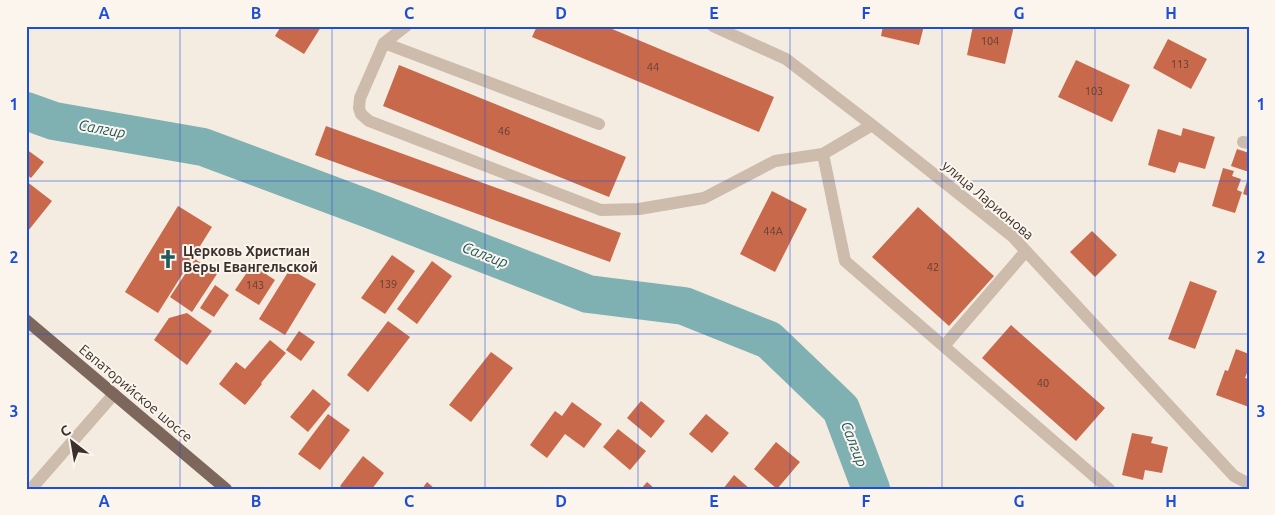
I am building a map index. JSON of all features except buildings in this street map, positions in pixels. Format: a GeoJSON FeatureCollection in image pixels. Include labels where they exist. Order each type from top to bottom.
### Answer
{"type":"FeatureCollection","features":[{"type":"Feature","properties":{"kind":"main road","name":"Евпаторийское шоссе"},"geometry":{"type":"LineString","coordinates":[[26,320],[226,489]]}},
{"type":"Feature","properties":{"kind":"street"},"geometry":{"type":"LineString","coordinates":[[406,26],[384,43],[360,98],[359,108],[364,118],[601,210],[639,209],[704,198],[775,162],[823,154],[872,125]]}},
{"type":"Feature","properties":{"kind":"street","name":"улица Ларионова"},"geometry":{"type":"LineString","coordinates":[[713,26],[786,60],[872,125],[1012,236],[1234,476],[1249,484]]}},
{"type":"Feature","properties":{"kind":"street"},"geometry":{"type":"LineString","coordinates":[[384,43],[599,124]]}},
{"type":"Feature","properties":{"kind":"street"},"geometry":{"type":"LineString","coordinates":[[823,154],[845,261],[1109,489]]}},
{"type":"Feature","properties":{"kind":"street"},"geometry":{"type":"LineString","coordinates":[[944,346],[1026,251]]}},
{"type":"Feature","properties":{"kind":"street"},"geometry":{"type":"LineString","coordinates":[[32,489],[114,394]]}},
{"type":"Feature","properties":{"kind":"waterway","name":"Салгир"},"geometry":{"type":"LineString","coordinates":[[26,111],[54,121],[203,147],[588,294],[684,306],[769,340],[841,409],[871,489]]}},
{"type":"Feature","properties":{"kind":"place","name":"Церковь Христиан Веры Евангельской"},"geometry":{"type":"Point","coordinates":[168,259]}}]}
